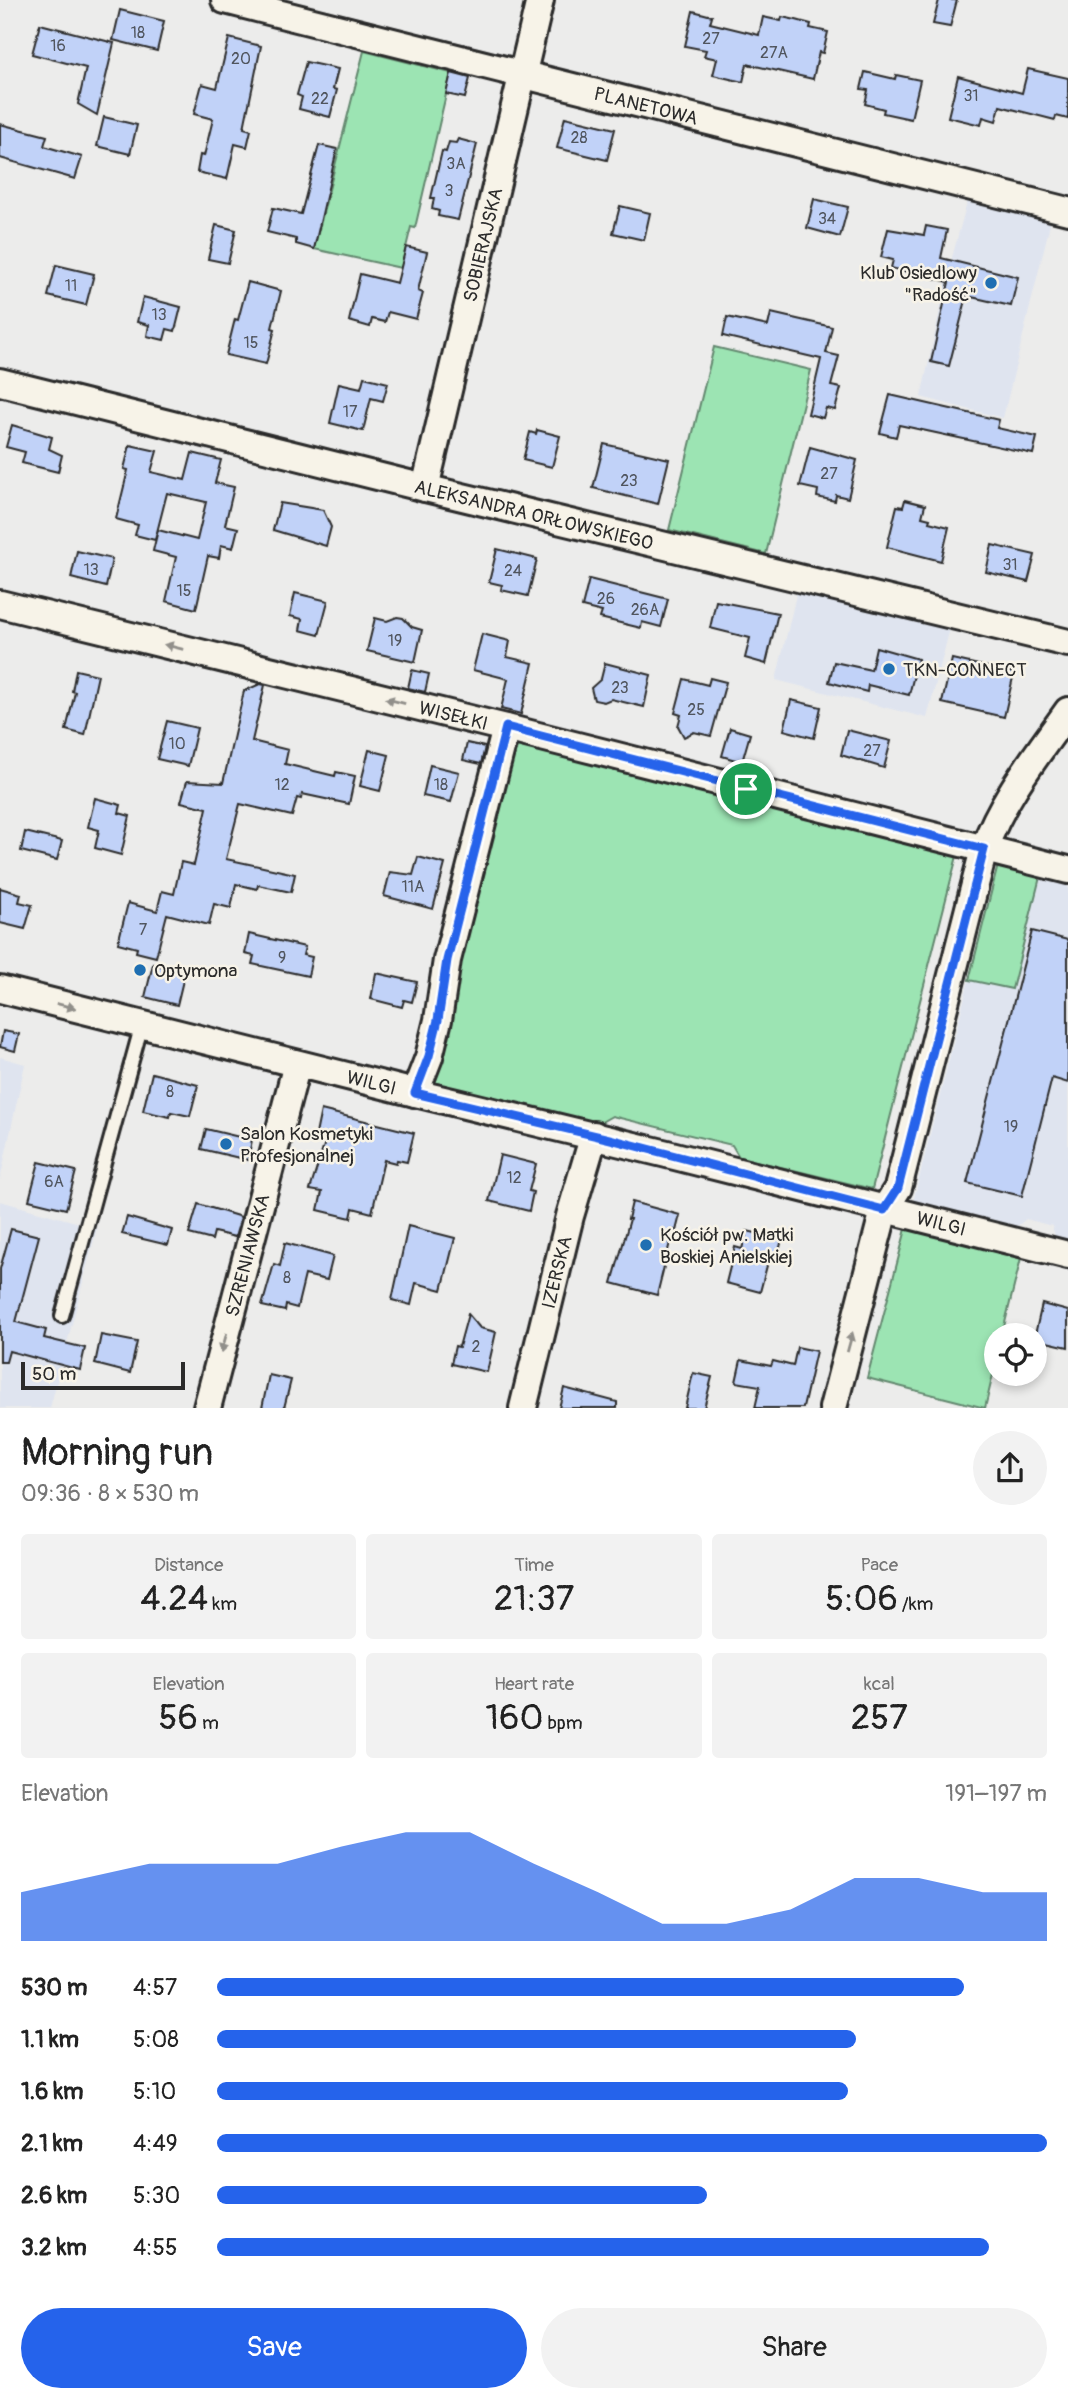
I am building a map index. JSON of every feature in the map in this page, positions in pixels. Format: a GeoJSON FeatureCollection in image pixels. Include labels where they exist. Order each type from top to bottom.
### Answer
{"type":"FeatureCollection","features":[{"type":"Feature","properties":{"kind":"street","name":"PLANETOWA"},"geometry":{"type":"LineString","coordinates":[[225,0],[1068,211]]}},
{"type":"Feature","properties":{"kind":"street","name":"SOBIERAJSKA"},"geometry":{"type":"LineString","coordinates":[[425,488],[540,0]]}},
{"type":"Feature","properties":{"kind":"street","name":"ALEKSANDRA ORŁOWSKIEGO"},"geometry":{"type":"LineString","coordinates":[[0,382],[1068,643]]}},
{"type":"Feature","properties":{"kind":"street","name":"WISEŁKI"},"geometry":{"type":"LineString","coordinates":[[0,604],[506,727],[1068,870]]}},
{"type":"Feature","properties":{"kind":"street"},"geometry":{"type":"LineString","coordinates":[[833,1408],[884,1210],[898,1188],[984,849],[992,826],[1008,798],[1068,711]]}},
{"type":"Feature","properties":{"kind":"street"},"geometry":{"type":"LineString","coordinates":[[415,1093],[429,1056],[438,1020],[447,960],[506,727]]}},
{"type":"Feature","properties":{"kind":"street","name":"WILGI"},"geometry":{"type":"LineString","coordinates":[[1,994],[142,1024],[1068,1255]]}},
{"type":"Feature","properties":{"kind":"street","name":"SZRENIAWSKA"},"geometry":{"type":"LineString","coordinates":[[206,1408],[297,1064]]}},
{"type":"Feature","properties":{"kind":"street","name":"IZERSKA"},"geometry":{"type":"LineString","coordinates":[[523,1408],[570,1216],[594,1135]]}},
{"type":"Feature","properties":{"kind":"lane"},"geometry":{"type":"LineString","coordinates":[[62,1316],[142,1024]]}},
{"type":"Feature","properties":{"kind":"shaded area"},"geometry":{"type":"Polygon","coordinates":[[[968,199],[1051,220],[1003,418],[921,397],[950,265],[968,199]]]}},
{"type":"Feature","properties":{"kind":"shaded area"},"geometry":{"type":"Polygon","coordinates":[[[797,591],[950,628],[927,718],[776,680],[797,591]]]}},
{"type":"Feature","properties":{"kind":"shaded area"},"geometry":{"type":"Polygon","coordinates":[[[999,861],[1068,879],[1068,1239],[1055,1236],[1052,1226],[1026,1219],[1016,1227],[913,1202],[999,861]]]}},
{"type":"Feature","properties":{"kind":"shaded area"},"geometry":{"type":"Polygon","coordinates":[[[0,1057],[25,1064],[0,1180],[0,1057]]]}},
{"type":"Feature","properties":{"kind":"shaded area"},"geometry":{"type":"Polygon","coordinates":[[[0,1201],[97,1228],[50,1408],[0,1408],[0,1201]]]}},
{"type":"Feature","properties":{"kind":"green space"},"geometry":{"type":"Polygon","coordinates":[[[364,51],[451,73],[415,228],[411,227],[401,268],[314,249],[364,51]]]}},
{"type":"Feature","properties":{"kind":"green space"},"geometry":{"type":"Polygon","coordinates":[[[714,347],[811,370],[766,554],[669,530],[714,347]]]}},
{"type":"Feature","properties":{"kind":"green space"},"geometry":{"type":"Polygon","coordinates":[[[517,743],[958,852],[872,1189],[739,1157],[732,1145],[612,1116],[596,1125],[430,1083],[449,1036],[453,986],[517,743]]]}},
{"type":"Feature","properties":{"kind":"green space"},"geometry":{"type":"Polygon","coordinates":[[[999,861],[1041,873],[1012,989],[969,980],[999,861]]]}},
{"type":"Feature","properties":{"kind":"green space"},"geometry":{"type":"Polygon","coordinates":[[[906,1229],[1021,1258],[1005,1323],[984,1323],[984,1386],[990,1386],[985,1408],[867,1378],[906,1229]]]}},
{"type":"Feature","properties":{"kind":"building"},"geometry":{"type":"Polygon","coordinates":[[[939,0],[957,0],[950,27],[933,24],[939,0]]]}},
{"type":"Feature","properties":{"kind":"building"},"geometry":{"type":"Polygon","coordinates":[[[120,10],[164,21],[157,51],[113,40],[120,10]]]}},
{"type":"Feature","properties":{"kind":"building"},"geometry":{"type":"Polygon","coordinates":[[[693,11],[712,16],[710,23],[759,35],[763,17],[781,21],[782,17],[796,20],[811,24],[810,28],[828,32],[823,53],[819,52],[813,79],[747,64],[743,82],[713,75],[717,59],[704,56],[706,50],[685,46],[693,11]]]}},
{"type":"Feature","properties":{"kind":"building"},"geometry":{"type":"Polygon","coordinates":[[[40,24],[114,43],[97,115],[78,104],[86,68],[32,54],[40,24]]]}},
{"type":"Feature","properties":{"kind":"building"},"geometry":{"type":"Polygon","coordinates":[[[229,38],[261,46],[244,128],[251,130],[247,147],[235,144],[227,179],[197,172],[213,119],[194,114],[202,84],[217,88],[229,38]]]}},
{"type":"Feature","properties":{"kind":"building"},"geometry":{"type":"Polygon","coordinates":[[[306,62],[338,69],[333,89],[337,90],[330,117],[299,109],[302,97],[297,95],[306,62]]]}},
{"type":"Feature","properties":{"kind":"building"},"geometry":{"type":"Polygon","coordinates":[[[1028,69],[1068,78],[1068,119],[1056,116],[1055,120],[1000,106],[996,121],[983,117],[981,125],[948,117],[958,76],[1022,93],[1028,69]]]}},
{"type":"Feature","properties":{"kind":"building"},"geometry":{"type":"Polygon","coordinates":[[[865,72],[895,79],[896,75],[920,80],[911,119],[883,113],[884,109],[865,104],[868,90],[861,89],[865,72]]]}},
{"type":"Feature","properties":{"kind":"building"},"geometry":{"type":"Polygon","coordinates":[[[451,73],[470,78],[465,98],[446,94],[451,73]]]}},
{"type":"Feature","properties":{"kind":"building"},"geometry":{"type":"Polygon","coordinates":[[[104,117],[137,125],[130,154],[97,146],[104,117]]]}},
{"type":"Feature","properties":{"kind":"building"},"geometry":{"type":"Polygon","coordinates":[[[565,117],[615,129],[607,160],[557,148],[565,117]]]}},
{"type":"Feature","properties":{"kind":"building"},"geometry":{"type":"Polygon","coordinates":[[[0,124],[47,136],[44,146],[82,157],[75,179],[0,158],[0,124]]]}},
{"type":"Feature","properties":{"kind":"building"},"geometry":{"type":"Polygon","coordinates":[[[458,139],[477,144],[458,220],[438,216],[439,211],[432,209],[434,198],[431,198],[442,151],[446,152],[449,142],[456,143],[458,139]]]}},
{"type":"Feature","properties":{"kind":"building"},"geometry":{"type":"Polygon","coordinates":[[[319,145],[337,149],[314,249],[296,244],[296,239],[267,232],[273,208],[301,214],[319,145]]]}},
{"type":"Feature","properties":{"kind":"building"},"geometry":{"type":"Polygon","coordinates":[[[814,199],[848,207],[840,237],[807,228],[814,199]]]}},
{"type":"Feature","properties":{"kind":"building"},"geometry":{"type":"Polygon","coordinates":[[[620,206],[650,213],[644,240],[613,233],[620,206]]]}},
{"type":"Feature","properties":{"kind":"building"},"geometry":{"type":"Polygon","coordinates":[[[216,225],[236,230],[228,263],[208,259],[216,225]]]}},
{"type":"Feature","properties":{"kind":"building"},"geometry":{"type":"Polygon","coordinates":[[[926,226],[947,230],[941,258],[1018,277],[1011,306],[967,296],[949,366],[931,362],[949,282],[891,268],[893,260],[881,257],[888,229],[924,235],[926,226]]]}},
{"type":"Feature","properties":{"kind":"building"},"geometry":{"type":"Polygon","coordinates":[[[406,247],[427,252],[418,291],[423,293],[416,319],[388,312],[385,322],[372,319],[370,327],[349,321],[360,274],[397,283],[406,247]]]}},
{"type":"Feature","properties":{"kind":"building"},"geometry":{"type":"Polygon","coordinates":[[[56,265],[94,274],[86,305],[48,296],[56,265]]]}},
{"type":"Feature","properties":{"kind":"building"},"geometry":{"type":"Polygon","coordinates":[[[248,282],[281,291],[266,364],[226,355],[248,282]]]}},
{"type":"Feature","properties":{"kind":"building"},"geometry":{"type":"Polygon","coordinates":[[[143,297],[181,307],[175,331],[167,329],[164,340],[147,336],[149,325],[137,322],[143,297]]]}},
{"type":"Feature","properties":{"kind":"building"},"geometry":{"type":"Polygon","coordinates":[[[771,313],[832,327],[826,353],[839,356],[831,386],[841,388],[835,410],[826,408],[823,418],[808,414],[821,359],[723,336],[727,317],[768,326],[771,313]]]}},
{"type":"Feature","properties":{"kind":"building"},"geometry":{"type":"Polygon","coordinates":[[[364,377],[388,383],[383,401],[371,398],[363,431],[330,423],[339,383],[361,388],[364,377]]]}},
{"type":"Feature","properties":{"kind":"building"},"geometry":{"type":"Polygon","coordinates":[[[890,395],[999,420],[997,428],[1037,437],[1033,454],[899,425],[896,437],[880,433],[890,395]]]}},
{"type":"Feature","properties":{"kind":"building"},"geometry":{"type":"Polygon","coordinates":[[[12,425],[52,437],[49,449],[62,455],[58,472],[22,463],[25,452],[6,447],[12,425]]]}},
{"type":"Feature","properties":{"kind":"building"},"geometry":{"type":"Polygon","coordinates":[[[537,430],[560,436],[552,467],[523,460],[530,432],[536,434],[537,430]]]}},
{"type":"Feature","properties":{"kind":"building"},"geometry":{"type":"Polygon","coordinates":[[[604,444],[669,459],[658,504],[593,488],[604,444]]]}},
{"type":"Feature","properties":{"kind":"building"},"geometry":{"type":"Polygon","coordinates":[[[130,445],[157,451],[151,472],[185,480],[192,453],[221,460],[215,483],[234,487],[225,525],[238,528],[233,548],[221,545],[219,558],[208,556],[196,609],[166,601],[176,557],[153,551],[158,530],[197,540],[206,502],[167,493],[155,540],[135,535],[138,525],[116,519],[128,470],[124,469],[130,445]]]}},
{"type":"Feature","properties":{"kind":"building"},"geometry":{"type":"Polygon","coordinates":[[[810,447],[857,460],[848,498],[836,495],[835,501],[817,497],[818,490],[800,486],[810,447]]]}},
{"type":"Feature","properties":{"kind":"building"},"geometry":{"type":"Polygon","coordinates":[[[905,500],[925,505],[922,517],[930,519],[929,522],[949,527],[941,561],[887,547],[897,506],[903,507],[905,500]]]}},
{"type":"Feature","properties":{"kind":"building"},"geometry":{"type":"Polygon","coordinates":[[[280,503],[323,510],[331,527],[326,546],[273,530],[280,503]]]}},
{"type":"Feature","properties":{"kind":"building"},"geometry":{"type":"Polygon","coordinates":[[[992,545],[1035,555],[1028,582],[986,572],[992,545]]]}},
{"type":"Feature","properties":{"kind":"building"},"geometry":{"type":"Polygon","coordinates":[[[497,549],[537,559],[528,596],[501,590],[502,585],[489,582],[497,549]]]}},
{"type":"Feature","properties":{"kind":"building"},"geometry":{"type":"Polygon","coordinates":[[[77,551],[112,559],[106,587],[71,578],[77,551]]]}},
{"type":"Feature","properties":{"kind":"building"},"geometry":{"type":"Polygon","coordinates":[[[589,579],[668,599],[661,627],[642,622],[641,628],[600,618],[602,612],[582,607],[589,579]]]}},
{"type":"Feature","properties":{"kind":"building"},"geometry":{"type":"Polygon","coordinates":[[[295,593],[328,601],[319,635],[300,630],[302,619],[290,616],[295,593]]]}},
{"type":"Feature","properties":{"kind":"building"},"geometry":{"type":"Polygon","coordinates":[[[716,601],[778,613],[766,664],[745,658],[750,638],[710,628],[716,601]]]}},
{"type":"Feature","properties":{"kind":"building"},"geometry":{"type":"Polygon","coordinates":[[[397,617],[422,630],[415,662],[367,651],[375,618],[387,621],[397,617]]]}},
{"type":"Feature","properties":{"kind":"building"},"geometry":{"type":"Polygon","coordinates":[[[482,634],[510,641],[507,657],[533,663],[521,714],[501,709],[508,679],[473,670],[482,634]]]}},
{"type":"Feature","properties":{"kind":"building"},"geometry":{"type":"Polygon","coordinates":[[[876,647],[918,659],[909,695],[868,685],[867,692],[829,682],[834,662],[871,670],[876,647]]]}},
{"type":"Feature","properties":{"kind":"building"},"geometry":{"type":"Polygon","coordinates":[[[952,659],[1014,673],[1004,717],[942,703],[952,659]]]}},
{"type":"Feature","properties":{"kind":"building"},"geometry":{"type":"Polygon","coordinates":[[[605,663],[651,675],[644,707],[611,699],[604,702],[594,700],[591,688],[601,679],[605,663]]]}},
{"type":"Feature","properties":{"kind":"building"},"geometry":{"type":"Polygon","coordinates":[[[76,670],[98,675],[85,735],[66,730],[75,692],[72,691],[76,670]]]}},
{"type":"Feature","properties":{"kind":"building"},"geometry":{"type":"Polygon","coordinates":[[[412,670],[429,674],[425,692],[408,688],[412,670]]]}},
{"type":"Feature","properties":{"kind":"building"},"geometry":{"type":"Polygon","coordinates":[[[710,678],[726,682],[711,736],[694,732],[684,737],[678,726],[681,715],[675,713],[684,679],[708,685],[710,678]]]}},
{"type":"Feature","properties":{"kind":"building"},"geometry":{"type":"Polygon","coordinates":[[[260,684],[265,685],[252,741],[288,750],[285,764],[335,776],[336,772],[355,776],[349,804],[302,794],[301,799],[297,798],[292,816],[240,804],[226,859],[295,874],[291,892],[258,885],[257,889],[236,884],[231,908],[214,904],[209,925],[167,914],[156,957],[136,952],[137,948],[118,943],[128,903],[157,911],[162,891],[174,894],[181,862],[194,865],[207,808],[181,802],[187,781],[223,783],[244,691],[260,684]]]}},
{"type":"Feature","properties":{"kind":"building"},"geometry":{"type":"Polygon","coordinates":[[[791,700],[821,707],[814,738],[784,730],[791,700]]]}},
{"type":"Feature","properties":{"kind":"building"},"geometry":{"type":"Polygon","coordinates":[[[167,721],[197,728],[188,766],[157,759],[167,721]]]}},
{"type":"Feature","properties":{"kind":"building"},"geometry":{"type":"Polygon","coordinates":[[[730,728],[750,734],[742,762],[722,756],[730,728]]]}},
{"type":"Feature","properties":{"kind":"building"},"geometry":{"type":"Polygon","coordinates":[[[847,730],[891,741],[884,768],[841,755],[847,730]]]}},
{"type":"Feature","properties":{"kind":"building"},"geometry":{"type":"Polygon","coordinates":[[[467,743],[485,747],[481,764],[463,760],[467,743]]]}},
{"type":"Feature","properties":{"kind":"building"},"geometry":{"type":"Polygon","coordinates":[[[369,750],[389,755],[380,791],[360,786],[369,750]]]}},
{"type":"Feature","properties":{"kind":"building"},"geometry":{"type":"Polygon","coordinates":[[[430,765],[459,772],[451,802],[423,796],[430,765]]]}},
{"type":"Feature","properties":{"kind":"building"},"geometry":{"type":"Polygon","coordinates":[[[95,798],[121,805],[119,813],[130,816],[121,855],[95,848],[99,830],[88,827],[95,798]]]}},
{"type":"Feature","properties":{"kind":"building"},"geometry":{"type":"Polygon","coordinates":[[[25,832],[62,841],[57,860],[21,851],[25,832]]]}},
{"type":"Feature","properties":{"kind":"building"},"geometry":{"type":"Polygon","coordinates":[[[418,857],[445,864],[433,909],[384,896],[390,872],[413,875],[418,857]]]}},
{"type":"Feature","properties":{"kind":"building"},"geometry":{"type":"Polygon","coordinates":[[[0,888],[21,894],[19,902],[32,905],[25,929],[0,923],[0,888]]]}},
{"type":"Feature","properties":{"kind":"building"},"geometry":{"type":"Polygon","coordinates":[[[1032,931],[1068,940],[1068,1083],[1052,1078],[1022,1196],[967,1183],[1032,931]]]}},
{"type":"Feature","properties":{"kind":"building"},"geometry":{"type":"Polygon","coordinates":[[[249,934],[305,947],[303,955],[312,957],[308,976],[252,964],[254,956],[245,954],[249,934]]]}},
{"type":"Feature","properties":{"kind":"building"},"geometry":{"type":"Polygon","coordinates":[[[153,964],[185,972],[177,1005],[145,997],[153,964]]]}},
{"type":"Feature","properties":{"kind":"building"},"geometry":{"type":"Polygon","coordinates":[[[376,973],[417,982],[412,1002],[404,1000],[402,1007],[371,999],[376,973]]]}},
{"type":"Feature","properties":{"kind":"building"},"geometry":{"type":"Polygon","coordinates":[[[3,1031],[19,1034],[15,1051],[0,1047],[3,1031]]]}},
{"type":"Feature","properties":{"kind":"building"},"geometry":{"type":"Polygon","coordinates":[[[152,1073],[198,1085],[190,1116],[171,1112],[170,1117],[143,1111],[152,1073]]]}},
{"type":"Feature","properties":{"kind":"building"},"geometry":{"type":"Polygon","coordinates":[[[321,1110],[414,1133],[407,1162],[384,1160],[372,1213],[353,1208],[351,1218],[318,1210],[322,1192],[310,1190],[325,1142],[315,1139],[321,1110]]]}},
{"type":"Feature","properties":{"kind":"building"},"geometry":{"type":"Polygon","coordinates":[[[206,1129],[252,1140],[248,1160],[201,1149],[206,1129]]]}},
{"type":"Feature","properties":{"kind":"building"},"geometry":{"type":"Polygon","coordinates":[[[500,1155],[536,1164],[529,1191],[533,1192],[529,1211],[489,1201],[500,1155]]]}},
{"type":"Feature","properties":{"kind":"building"},"geometry":{"type":"Polygon","coordinates":[[[39,1162],[76,1171],[66,1209],[29,1200],[39,1162]]]}},
{"type":"Feature","properties":{"kind":"building","name":"Kościół pw. Matki Boskiej Anielskiej"},"geometry":{"type":"Polygon","coordinates":[[[632,1202],[680,1215],[676,1231],[673,1230],[657,1295],[612,1283],[630,1219],[632,1202]]]}},
{"type":"Feature","properties":{"kind":"building"},"geometry":{"type":"Polygon","coordinates":[[[198,1204],[241,1217],[235,1237],[214,1232],[212,1240],[189,1234],[198,1204]]]}},
{"type":"Feature","properties":{"kind":"building"},"geometry":{"type":"Polygon","coordinates":[[[127,1217],[172,1230],[168,1245],[122,1234],[127,1217]]]}},
{"type":"Feature","properties":{"kind":"building"},"geometry":{"type":"Polygon","coordinates":[[[408,1226],[455,1238],[442,1290],[416,1283],[411,1305],[392,1300],[408,1226]]]}},
{"type":"Feature","properties":{"kind":"building"},"geometry":{"type":"Polygon","coordinates":[[[11,1229],[39,1236],[16,1322],[46,1330],[44,1338],[85,1348],[80,1370],[9,1351],[6,1362],[0,1362],[0,1269],[11,1229]]]}},
{"type":"Feature","properties":{"kind":"building"},"geometry":{"type":"Polygon","coordinates":[[[747,1231],[782,1239],[777,1260],[769,1258],[760,1292],[726,1283],[735,1247],[742,1249],[747,1231]]]}},
{"type":"Feature","properties":{"kind":"building"},"geometry":{"type":"Polygon","coordinates":[[[285,1243],[333,1256],[327,1280],[305,1275],[297,1308],[286,1305],[285,1311],[262,1306],[274,1264],[280,1266],[285,1243]]]}},
{"type":"Feature","properties":{"kind":"building"},"geometry":{"type":"Polygon","coordinates":[[[1042,1304],[1068,1311],[1068,1347],[1047,1342],[1047,1323],[1038,1323],[1042,1304]]]}},
{"type":"Feature","properties":{"kind":"building"},"geometry":{"type":"Polygon","coordinates":[[[468,1314],[480,1328],[496,1332],[487,1372],[451,1364],[455,1346],[459,1347],[468,1314]]]}},
{"type":"Feature","properties":{"kind":"building"},"geometry":{"type":"Polygon","coordinates":[[[101,1335],[137,1342],[130,1373],[95,1364],[101,1335]]]}},
{"type":"Feature","properties":{"kind":"building"},"geometry":{"type":"Polygon","coordinates":[[[797,1347],[816,1351],[803,1408],[755,1408],[760,1386],[736,1382],[741,1360],[771,1366],[773,1361],[793,1366],[797,1347]]]}},
{"type":"Feature","properties":{"kind":"building"},"geometry":{"type":"Polygon","coordinates":[[[693,1373],[712,1377],[704,1408],[685,1408],[693,1373]]]}},
{"type":"Feature","properties":{"kind":"building"},"geometry":{"type":"Polygon","coordinates":[[[269,1375],[291,1380],[284,1408],[262,1408],[269,1375]]]}},
{"type":"Feature","properties":{"kind":"building"},"geometry":{"type":"Polygon","coordinates":[[[564,1388],[617,1402],[617,1408],[559,1408],[564,1388]]]}},
{"type":"Feature","properties":{"kind":"place","name":"Klub Osiedlowy \"Radość\""},"geometry":{"type":"Point","coordinates":[991,283]}},
{"type":"Feature","properties":{"kind":"place","name":"TKN-CONNECT"},"geometry":{"type":"Point","coordinates":[889,669]}},
{"type":"Feature","properties":{"kind":"place","name":"Optymona"},"geometry":{"type":"Point","coordinates":[140,970]}},
{"type":"Feature","properties":{"kind":"place","name":"Salon Kosmetyki Profesjonalnej"},"geometry":{"type":"Point","coordinates":[226,1144]}},
{"type":"Feature","properties":{"kind":"place","name":"Kościół pw. Matki Boskiej Anielskiej"},"geometry":{"type":"Point","coordinates":[646,1245]}},
{"type":"Feature","properties":{"kind":"route"},"geometry":{"type":"LineString","coordinates":[[506,727],[746,789],[984,849],[898,1188],[884,1210],[610,1139],[415,1093],[429,1056],[438,1020],[447,960],[506,727]]}}]}
